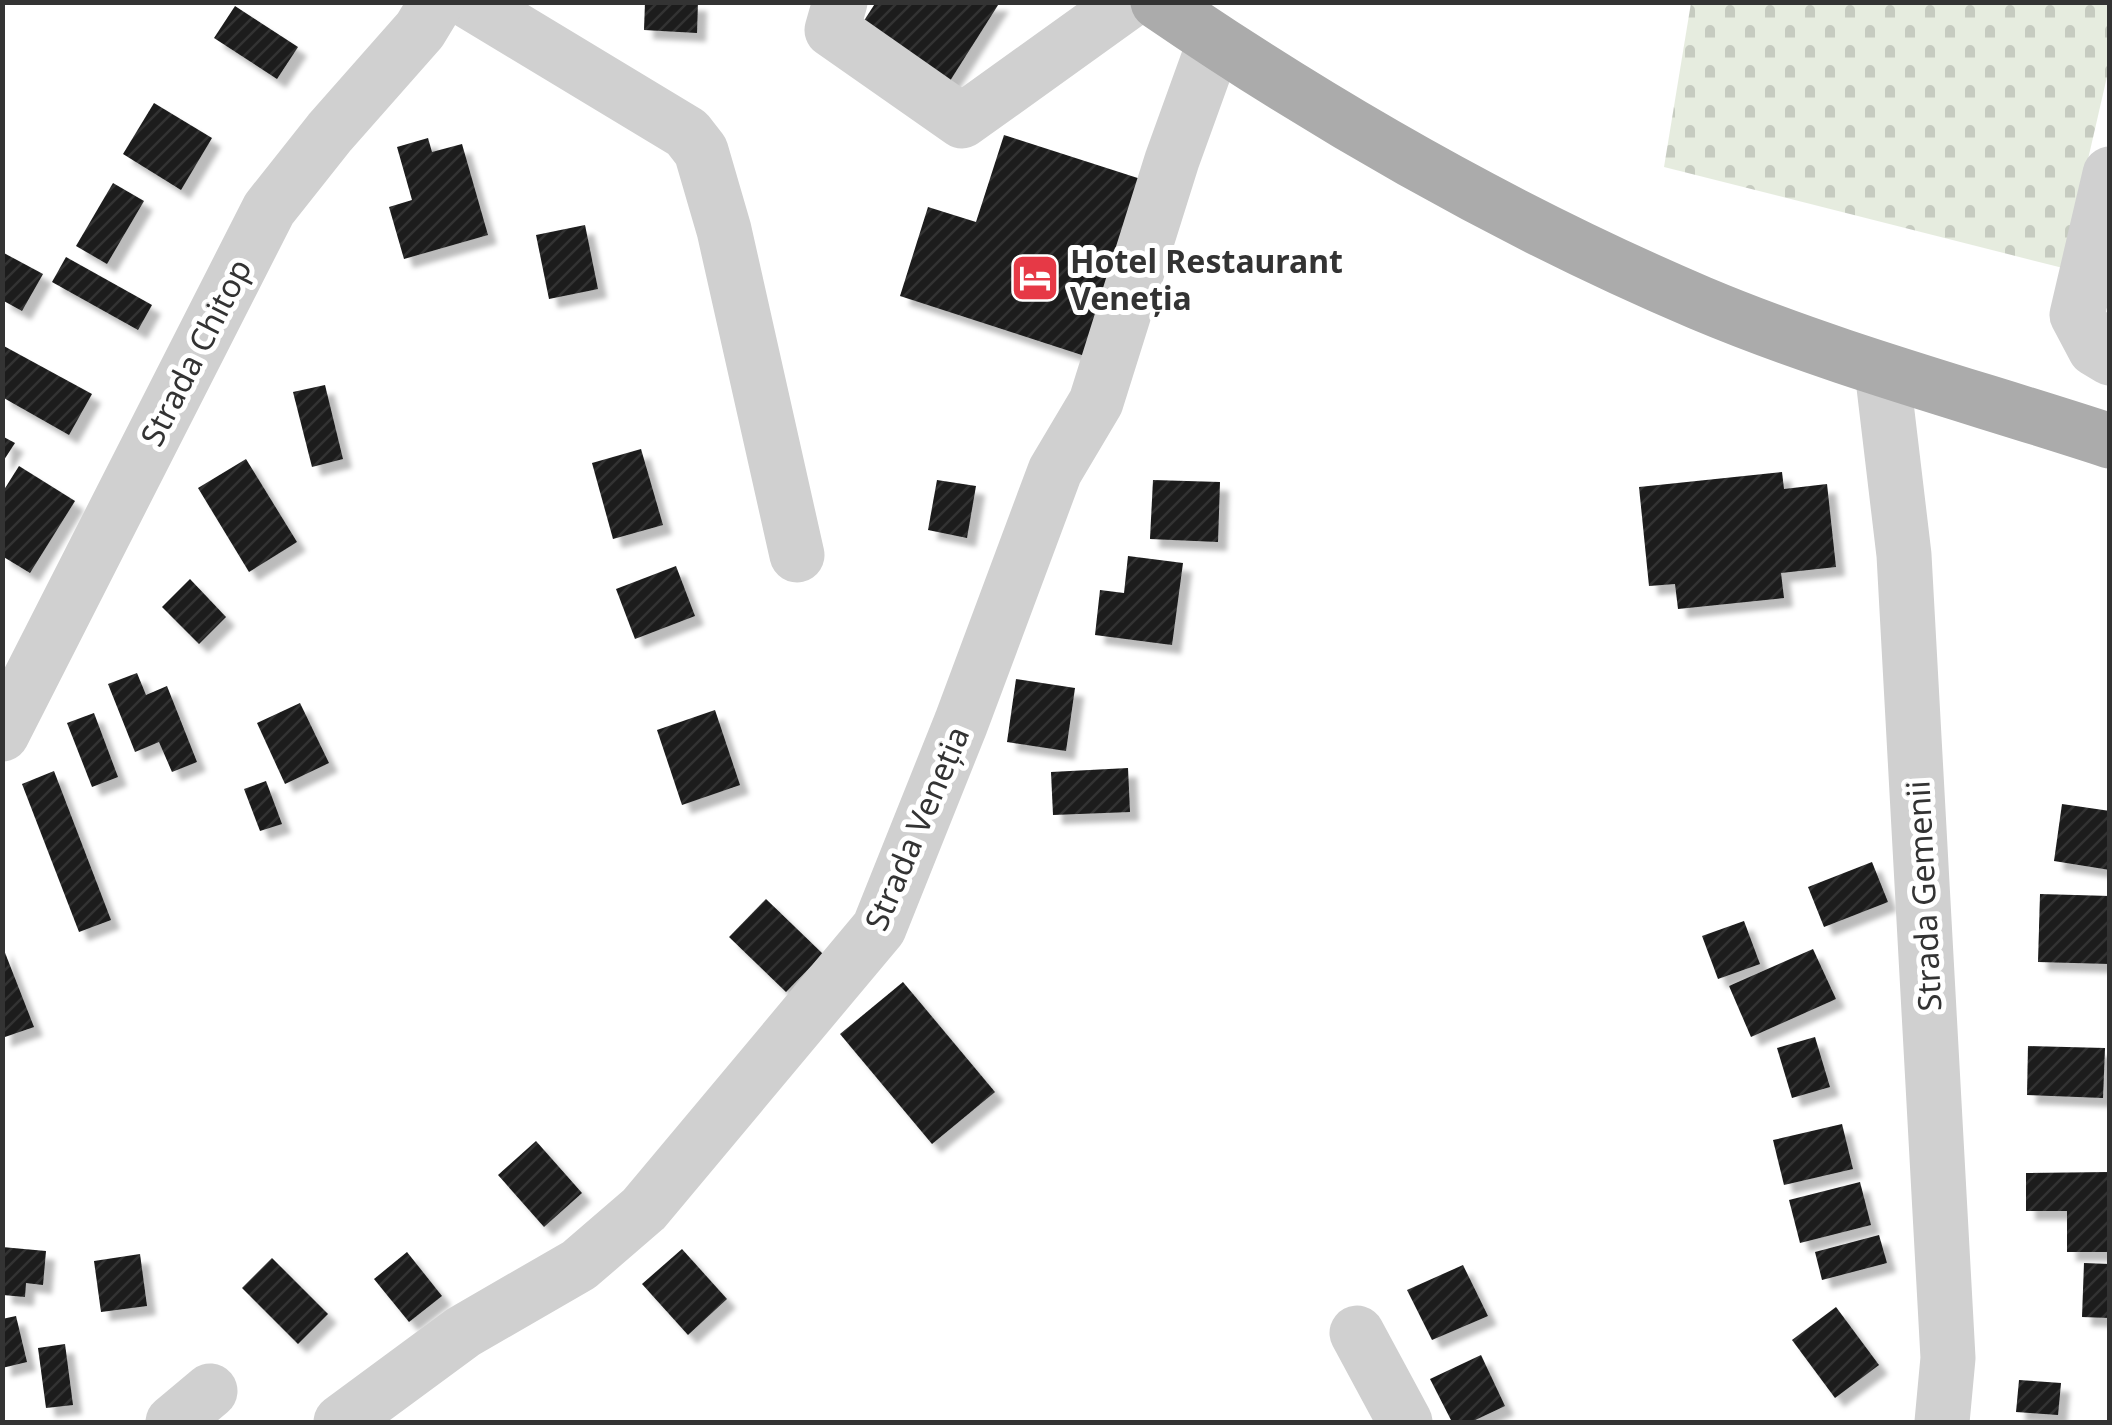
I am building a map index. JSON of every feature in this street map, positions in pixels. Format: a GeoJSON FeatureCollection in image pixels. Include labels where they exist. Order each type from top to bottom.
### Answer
{"type":"FeatureCollection","features":[{"type":"Feature","properties":{"kind":"main road"},"geometry":{"type":"LineString","coordinates":[[1158,2],[1341,120],[1510,215],[1701,303],[1882,370],[2110,440]]}},
{"type":"Feature","properties":{"kind":"street","name":"Strada Chitop"},"geometry":{"type":"LineString","coordinates":[[2,734],[270,209],[330,132],[420,30],[437,2]]}},
{"type":"Feature","properties":{"kind":"street"},"geometry":{"type":"LineString","coordinates":[[470,2],[687,132],[701,151],[724,230],[797,555]]}},
{"type":"Feature","properties":{"kind":"street"},"geometry":{"type":"LineString","coordinates":[[840,2],[832,30],[962,120],[1128,2]]}},
{"type":"Feature","properties":{"kind":"street","name":"Strada Veneția"},"geometry":{"type":"LineString","coordinates":[[341,1422],[463,1332],[578,1265],[644,1209],[879,928],[961,724],[1054,471],[1096,402],[1172,160],[1215,41]]}},
{"type":"Feature","properties":{"kind":"street"},"geometry":{"type":"LineString","coordinates":[[2110,174],[2078,315],[2095,349],[2110,358]]}},
{"type":"Feature","properties":{"kind":"street","name":"Strada Gemenii"},"geometry":{"type":"LineString","coordinates":[[1882,370],[1904,555],[1948,1358],[1942,1422]]}},
{"type":"Feature","properties":{"kind":"street"},"geometry":{"type":"LineString","coordinates":[[1357,1332],[1405,1422]]}},
{"type":"Feature","properties":{"kind":"green space"},"geometry":{"type":"Polygon","coordinates":[[[1691,3],[2109,3],[2109,68],[2063,268],[1664,167],[1691,3]]]}},
{"type":"Feature","properties":{"kind":"building"},"geometry":{"type":"Polygon","coordinates":[[[645,2],[698,2],[697,33],[644,30],[645,2]]]}},
{"type":"Feature","properties":{"kind":"building"},"geometry":{"type":"Polygon","coordinates":[[[876,2],[1000,2],[948,84],[860,27],[876,2]]]}},
{"type":"Feature","properties":{"kind":"building"},"geometry":{"type":"Polygon","coordinates":[[[235,6],[298,47],[277,79],[214,38],[235,6]]]}},
{"type":"Feature","properties":{"kind":"building"},"geometry":{"type":"Polygon","coordinates":[[[154,103],[212,138],[181,190],[123,154],[154,103]]]}},
{"type":"Feature","properties":{"kind":"building"},"geometry":{"type":"Polygon","coordinates":[[[1004,135],[1147,181],[1091,358],[900,296],[928,207],[976,222],[1004,135]]]}},
{"type":"Feature","properties":{"kind":"building"},"geometry":{"type":"Polygon","coordinates":[[[428,138],[432,152],[462,144],[488,235],[404,259],[389,207],[412,200],[397,147],[428,138]]]}},
{"type":"Feature","properties":{"kind":"building"},"geometry":{"type":"Polygon","coordinates":[[[113,183],[144,201],[107,264],[76,246],[113,183]]]}},
{"type":"Feature","properties":{"kind":"building"},"geometry":{"type":"Polygon","coordinates":[[[585,225],[598,289],[549,299],[536,235],[585,225]]]}},
{"type":"Feature","properties":{"kind":"building"},"geometry":{"type":"Polygon","coordinates":[[[2,252],[43,274],[22,311],[2,300],[2,252]]]}},
{"type":"Feature","properties":{"kind":"building"},"geometry":{"type":"Polygon","coordinates":[[[66,257],[152,305],[138,330],[52,282],[66,257]]]}},
{"type":"Feature","properties":{"kind":"building"},"geometry":{"type":"Polygon","coordinates":[[[2,345],[92,394],[69,435],[2,397],[2,345]]]}},
{"type":"Feature","properties":{"kind":"building"},"geometry":{"type":"Polygon","coordinates":[[[325,385],[343,459],[312,467],[293,392],[325,385]]]}},
{"type":"Feature","properties":{"kind":"building"},"geometry":{"type":"Polygon","coordinates":[[[2,436],[15,443],[2,463],[2,436]]]}},
{"type":"Feature","properties":{"kind":"building"},"geometry":{"type":"Polygon","coordinates":[[[641,449],[663,525],[613,539],[592,463],[641,449]]]}},
{"type":"Feature","properties":{"kind":"building"},"geometry":{"type":"Polygon","coordinates":[[[246,459],[297,542],[249,572],[198,488],[246,459]]]}},
{"type":"Feature","properties":{"kind":"building"},"geometry":{"type":"Polygon","coordinates":[[[19,466],[75,501],[30,573],[2,556],[2,493],[19,466]]]}},
{"type":"Feature","properties":{"kind":"building"},"geometry":{"type":"Polygon","coordinates":[[[1782,472],[1784,489],[1827,484],[1836,567],[1781,573],[1784,598],[1678,609],[1675,584],[1649,586],[1639,487],[1782,472]]]}},
{"type":"Feature","properties":{"kind":"building"},"geometry":{"type":"Polygon","coordinates":[[[937,480],[976,486],[967,538],[928,530],[937,480]]]}},
{"type":"Feature","properties":{"kind":"building"},"geometry":{"type":"Polygon","coordinates":[[[1153,480],[1220,482],[1218,542],[1150,539],[1153,480]]]}},
{"type":"Feature","properties":{"kind":"building"},"geometry":{"type":"Polygon","coordinates":[[[1128,556],[1183,563],[1172,645],[1095,635],[1100,590],[1124,593],[1128,556]]]}},
{"type":"Feature","properties":{"kind":"building"},"geometry":{"type":"Polygon","coordinates":[[[676,566],[695,616],[635,639],[616,589],[676,566]]]}},
{"type":"Feature","properties":{"kind":"building"},"geometry":{"type":"Polygon","coordinates":[[[190,579],[226,617],[199,644],[162,607],[190,579]]]}},
{"type":"Feature","properties":{"kind":"building"},"geometry":{"type":"Polygon","coordinates":[[[137,673],[146,695],[167,686],[197,762],[172,772],[159,742],[135,752],[108,684],[137,673]]]}},
{"type":"Feature","properties":{"kind":"building"},"geometry":{"type":"Polygon","coordinates":[[[1016,679],[1075,688],[1066,751],[1007,742],[1016,679]]]}},
{"type":"Feature","properties":{"kind":"building"},"geometry":{"type":"Polygon","coordinates":[[[300,703],[329,763],[285,784],[257,723],[300,703]]]}},
{"type":"Feature","properties":{"kind":"building"},"geometry":{"type":"Polygon","coordinates":[[[715,710],[740,785],[682,805],[657,730],[715,710]]]}},
{"type":"Feature","properties":{"kind":"building"},"geometry":{"type":"Polygon","coordinates":[[[94,713],[118,777],[92,787],[67,723],[94,713]]]}},
{"type":"Feature","properties":{"kind":"building"},"geometry":{"type":"Polygon","coordinates":[[[1128,768],[1130,812],[1053,815],[1051,772],[1128,768]]]}},
{"type":"Feature","properties":{"kind":"building"},"geometry":{"type":"Polygon","coordinates":[[[54,771],[111,920],[79,932],[22,784],[54,771]]]}},
{"type":"Feature","properties":{"kind":"building"},"geometry":{"type":"Polygon","coordinates":[[[266,781],[282,824],[260,831],[244,789],[266,781]]]}},
{"type":"Feature","properties":{"kind":"building"},"geometry":{"type":"Polygon","coordinates":[[[2062,804],[2110,811],[2110,870],[2054,861],[2062,804]]]}},
{"type":"Feature","properties":{"kind":"building"},"geometry":{"type":"Polygon","coordinates":[[[1872,862],[1888,902],[1824,927],[1808,887],[1872,862]]]}},
{"type":"Feature","properties":{"kind":"building"},"geometry":{"type":"Polygon","coordinates":[[[2040,894],[2110,896],[2110,964],[2038,962],[2040,894]]]}},
{"type":"Feature","properties":{"kind":"building"},"geometry":{"type":"Polygon","coordinates":[[[766,899],[823,954],[786,992],[729,937],[766,899]]]}},
{"type":"Feature","properties":{"kind":"building"},"geometry":{"type":"Polygon","coordinates":[[[1744,921],[1760,964],[1718,979],[1702,936],[1744,921]]]}},
{"type":"Feature","properties":{"kind":"building"},"geometry":{"type":"Polygon","coordinates":[[[2,945],[34,1027],[2,1038],[2,945]]]}},
{"type":"Feature","properties":{"kind":"building"},"geometry":{"type":"Polygon","coordinates":[[[1813,949],[1836,999],[1751,1037],[1729,986],[1813,949]]]}},
{"type":"Feature","properties":{"kind":"building"},"geometry":{"type":"Polygon","coordinates":[[[903,982],[995,1092],[932,1144],[840,1034],[903,982]]]}},
{"type":"Feature","properties":{"kind":"building"},"geometry":{"type":"Polygon","coordinates":[[[1815,1037],[1830,1087],[1792,1098],[1777,1048],[1815,1037]]]}},
{"type":"Feature","properties":{"kind":"building"},"geometry":{"type":"Polygon","coordinates":[[[2028,1046],[2105,1048],[2103,1098],[2027,1095],[2028,1046]]]}},
{"type":"Feature","properties":{"kind":"building"},"geometry":{"type":"Polygon","coordinates":[[[1842,1124],[1853,1169],[1784,1185],[1773,1140],[1842,1124]]]}},
{"type":"Feature","properties":{"kind":"building"},"geometry":{"type":"Polygon","coordinates":[[[536,1141],[582,1193],[544,1227],[498,1175],[536,1141]]]}},
{"type":"Feature","properties":{"kind":"building"},"geometry":{"type":"Polygon","coordinates":[[[2110,1172],[2110,1252],[2067,1252],[2067,1211],[2026,1211],[2026,1173],[2110,1172]]]}},
{"type":"Feature","properties":{"kind":"building"},"geometry":{"type":"Polygon","coordinates":[[[1860,1182],[1871,1225],[1800,1243],[1789,1200],[1860,1182]]]}},
{"type":"Feature","properties":{"kind":"building"},"geometry":{"type":"Polygon","coordinates":[[[1879,1235],[1887,1263],[1822,1280],[1815,1252],[1879,1235]]]}},
{"type":"Feature","properties":{"kind":"building"},"geometry":{"type":"Polygon","coordinates":[[[2,1247],[46,1251],[43,1285],[26,1283],[25,1297],[3,1295],[2,1247]]]}},
{"type":"Feature","properties":{"kind":"building"},"geometry":{"type":"Polygon","coordinates":[[[682,1249],[727,1299],[688,1335],[642,1284],[682,1249]]]}},
{"type":"Feature","properties":{"kind":"building"},"geometry":{"type":"Polygon","coordinates":[[[407,1252],[442,1296],[409,1322],[374,1279],[407,1252]]]}},
{"type":"Feature","properties":{"kind":"building"},"geometry":{"type":"Polygon","coordinates":[[[140,1254],[147,1306],[101,1312],[94,1261],[140,1254]]]}},
{"type":"Feature","properties":{"kind":"building"},"geometry":{"type":"Polygon","coordinates":[[[272,1258],[328,1314],[298,1344],[242,1288],[272,1258]]]}},
{"type":"Feature","properties":{"kind":"building"},"geometry":{"type":"Polygon","coordinates":[[[2084,1263],[2110,1264],[2110,1318],[2082,1317],[2084,1263]]]}},
{"type":"Feature","properties":{"kind":"building"},"geometry":{"type":"Polygon","coordinates":[[[1463,1265],[1488,1316],[1432,1340],[1407,1290],[1463,1265]]]}},
{"type":"Feature","properties":{"kind":"building"},"geometry":{"type":"Polygon","coordinates":[[[1836,1307],[1879,1365],[1835,1398],[1792,1340],[1836,1307]]]}},
{"type":"Feature","properties":{"kind":"building"},"geometry":{"type":"Polygon","coordinates":[[[16,1316],[27,1362],[2,1368],[2,1319],[16,1316]]]}},
{"type":"Feature","properties":{"kind":"building"},"geometry":{"type":"Polygon","coordinates":[[[65,1344],[73,1405],[46,1408],[38,1348],[65,1344]]]}},
{"type":"Feature","properties":{"kind":"building"},"geometry":{"type":"Polygon","coordinates":[[[1481,1355],[1505,1406],[1471,1422],[1452,1422],[1430,1379],[1481,1355]]]}},
{"type":"Feature","properties":{"kind":"building"},"geometry":{"type":"Polygon","coordinates":[[[2019,1380],[2061,1383],[2058,1415],[2016,1412],[2019,1380]]]}},
{"type":"Feature","properties":{"kind":"place","name":"Hotel Restaurant Veneția"},"geometry":{"type":"Point","coordinates":[1035,278]}}]}
